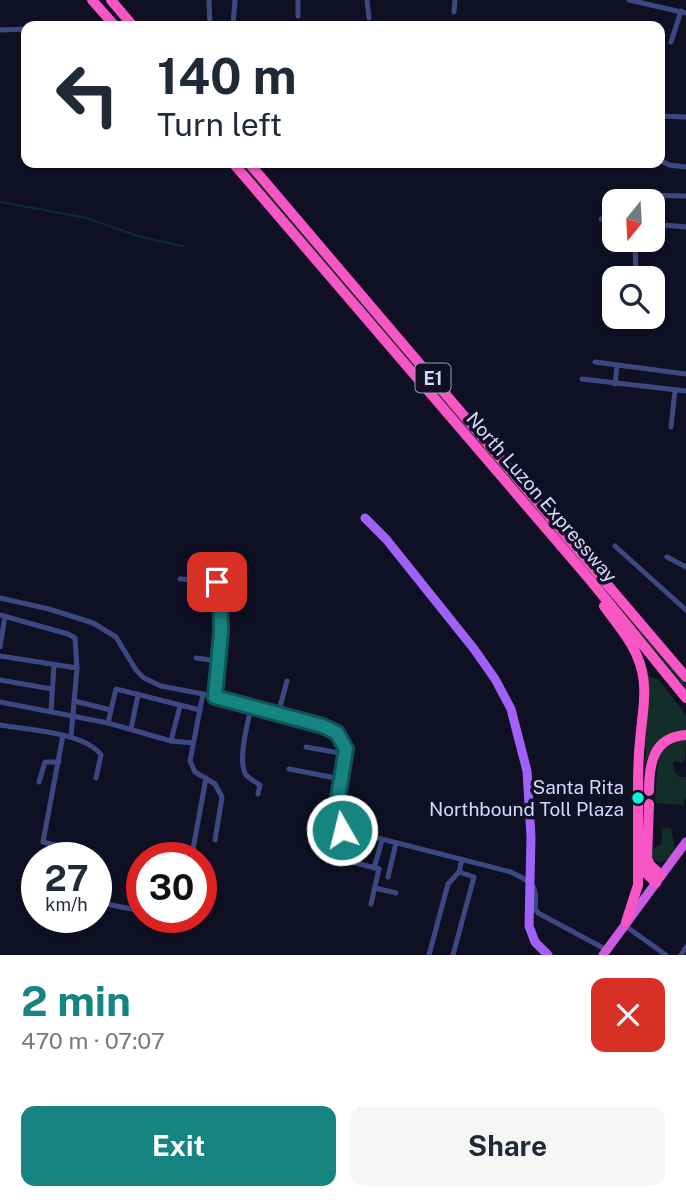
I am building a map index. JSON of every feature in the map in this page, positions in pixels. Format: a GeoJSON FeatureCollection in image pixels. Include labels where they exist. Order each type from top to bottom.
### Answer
{"type":"FeatureCollection","features":[{"type":"Feature","properties":{"kind":"highway"},"geometry":{"type":"LineString","coordinates":[[92,0],[111,21]]}},
{"type":"Feature","properties":{"kind":"highway"},"geometry":{"type":"LineString","coordinates":[[111,0],[129,21]]}},
{"type":"Feature","properties":{"kind":"highway","name":"North Luzon Expressway"},"geometry":{"type":"LineString","coordinates":[[237,168],[591,581],[686,698]]}},
{"type":"Feature","properties":{"kind":"highway","name":"North Luzon Expressway"},"geometry":{"type":"LineString","coordinates":[[253,168],[686,677]]}},
{"type":"Feature","properties":{"kind":"highway"},"geometry":{"type":"LineString","coordinates":[[591,581],[594,593],[637,655],[644,676],[645,697],[640,740],[643,792],[655,752],[669,739],[686,735]]}},
{"type":"Feature","properties":{"kind":"highway"},"geometry":{"type":"LineString","coordinates":[[625,924],[637,892],[643,804],[647,858],[658,879]]}},
{"type":"Feature","properties":{"kind":"highway"},"geometry":{"type":"LineString","coordinates":[[605,952],[686,842]]}},
{"type":"Feature","properties":{"kind":"highway"},"geometry":{"type":"LineString","coordinates":[[638,857],[645,872],[658,879]]}},
{"type":"Feature","properties":{"kind":"main road"},"geometry":{"type":"LineString","coordinates":[[365,517],[386,539],[474,649],[495,679],[511,709],[527,771],[531,837],[530,932],[535,942],[548,955]]}},
{"type":"Feature","properties":{"kind":"street"},"geometry":{"type":"LineString","coordinates":[[209,0],[210,21]]}},
{"type":"Feature","properties":{"kind":"street"},"geometry":{"type":"LineString","coordinates":[[233,21],[235,0]]}},
{"type":"Feature","properties":{"kind":"street"},"geometry":{"type":"LineString","coordinates":[[298,0],[298,16]]}},
{"type":"Feature","properties":{"kind":"street"},"geometry":{"type":"LineString","coordinates":[[367,0],[369,18]]}},
{"type":"Feature","properties":{"kind":"street"},"geometry":{"type":"LineString","coordinates":[[454,12],[455,0]]}},
{"type":"Feature","properties":{"kind":"street"},"geometry":{"type":"LineString","coordinates":[[629,0],[658,3],[683,12],[671,42]]}},
{"type":"Feature","properties":{"kind":"street"},"geometry":{"type":"LineString","coordinates":[[0,30],[21,29]]}},
{"type":"Feature","properties":{"kind":"street"},"geometry":{"type":"LineString","coordinates":[[665,116],[686,117]]}},
{"type":"Feature","properties":{"kind":"street"},"geometry":{"type":"LineString","coordinates":[[665,163],[686,167]]}},
{"type":"Feature","properties":{"kind":"street"},"geometry":{"type":"LineString","coordinates":[[665,196],[686,197]]}},
{"type":"Feature","properties":{"kind":"street"},"geometry":{"type":"LineString","coordinates":[[665,225],[686,227]]}},
{"type":"Feature","properties":{"kind":"street"},"geometry":{"type":"LineString","coordinates":[[595,362],[686,374]]}},
{"type":"Feature","properties":{"kind":"street"},"geometry":{"type":"LineString","coordinates":[[615,384],[617,365]]}},
{"type":"Feature","properties":{"kind":"street"},"geometry":{"type":"LineString","coordinates":[[582,379],[686,391]]}},
{"type":"Feature","properties":{"kind":"street"},"geometry":{"type":"LineString","coordinates":[[671,427],[675,390]]}},
{"type":"Feature","properties":{"kind":"street"},"geometry":{"type":"LineString","coordinates":[[615,546],[686,610]]}},
{"type":"Feature","properties":{"kind":"street"},"geometry":{"type":"LineString","coordinates":[[667,557],[686,568]]}},
{"type":"Feature","properties":{"kind":"street"},"geometry":{"type":"LineString","coordinates":[[180,579],[209,581],[220,585],[222,605],[215,697]]}},
{"type":"Feature","properties":{"kind":"street"},"geometry":{"type":"LineString","coordinates":[[0,598],[93,623],[116,637],[144,678],[169,688],[204,694],[333,730],[346,749],[335,827],[510,872],[529,883],[537,893],[535,909],[538,913],[605,952]]}},
{"type":"Feature","properties":{"kind":"street"},"geometry":{"type":"LineString","coordinates":[[0,647],[3,616],[75,638],[77,668],[71,737]]}},
{"type":"Feature","properties":{"kind":"street"},"geometry":{"type":"LineString","coordinates":[[0,656],[77,668]]}},
{"type":"Feature","properties":{"kind":"street"},"geometry":{"type":"LineString","coordinates":[[196,659],[218,661]]}},
{"type":"Feature","properties":{"kind":"street"},"geometry":{"type":"LineString","coordinates":[[51,711],[54,664]]}},
{"type":"Feature","properties":{"kind":"street"},"geometry":{"type":"LineString","coordinates":[[0,680],[52,689]]}},
{"type":"Feature","properties":{"kind":"street"},"geometry":{"type":"LineString","coordinates":[[278,714],[287,681]]}},
{"type":"Feature","properties":{"kind":"street"},"geometry":{"type":"LineString","coordinates":[[108,723],[116,689],[200,710]]}},
{"type":"Feature","properties":{"kind":"street"},"geometry":{"type":"LineString","coordinates":[[204,694],[190,761],[195,772],[215,784],[222,797],[215,840]]}},
{"type":"Feature","properties":{"kind":"street"},"geometry":{"type":"LineString","coordinates":[[131,729],[138,695]]}},
{"type":"Feature","properties":{"kind":"street"},"geometry":{"type":"LineString","coordinates":[[74,701],[111,710]]}},
{"type":"Feature","properties":{"kind":"street"},"geometry":{"type":"LineString","coordinates":[[0,702],[108,723],[171,741],[193,743]]}},
{"type":"Feature","properties":{"kind":"street"},"geometry":{"type":"LineString","coordinates":[[171,741],[180,706]]}},
{"type":"Feature","properties":{"kind":"street"},"geometry":{"type":"LineString","coordinates":[[251,707],[243,768],[251,780],[260,785],[258,794]]}},
{"type":"Feature","properties":{"kind":"street"},"geometry":{"type":"LineString","coordinates":[[0,725],[71,737],[95,749],[101,755],[96,778]]}},
{"type":"Feature","properties":{"kind":"street"},"geometry":{"type":"LineString","coordinates":[[43,842],[63,735]]}},
{"type":"Feature","properties":{"kind":"street"},"geometry":{"type":"LineString","coordinates":[[306,747],[345,754]]}},
{"type":"Feature","properties":{"kind":"street"},"geometry":{"type":"LineString","coordinates":[[39,782],[45,762],[59,762]]}},
{"type":"Feature","properties":{"kind":"street"},"geometry":{"type":"LineString","coordinates":[[289,769],[341,779]]}},
{"type":"Feature","properties":{"kind":"street"},"geometry":{"type":"LineString","coordinates":[[194,842],[206,778]]}},
{"type":"Feature","properties":{"kind":"street"},"geometry":{"type":"LineString","coordinates":[[348,861],[356,833]]}},
{"type":"Feature","properties":{"kind":"street"},"geometry":{"type":"LineString","coordinates":[[374,867],[382,840]]}},
{"type":"Feature","properties":{"kind":"street"},"geometry":{"type":"LineString","coordinates":[[388,877],[396,843]]}},
{"type":"Feature","properties":{"kind":"street"},"geometry":{"type":"LineString","coordinates":[[329,856],[379,869],[371,904]]}},
{"type":"Feature","properties":{"kind":"street"},"geometry":{"type":"LineString","coordinates":[[429,955],[447,884],[459,872],[462,860]]}},
{"type":"Feature","properties":{"kind":"street"},"geometry":{"type":"LineString","coordinates":[[453,955],[474,877],[459,872]]}},
{"type":"Feature","properties":{"kind":"street"},"geometry":{"type":"LineString","coordinates":[[374,888],[396,892]]}},
{"type":"Feature","properties":{"kind":"street"},"geometry":{"type":"LineString","coordinates":[[625,924],[656,952],[666,955]]}},
{"type":"Feature","properties":{"kind":"street"},"geometry":{"type":"LineString","coordinates":[[681,955],[686,947]]}},
{"type":"Feature","properties":{"kind":"green space"},"geometry":{"type":"Polygon","coordinates":[[[239,168],[247,168],[671,666],[686,685],[686,694],[239,168]]]}},
{"type":"Feature","properties":{"kind":"green space"},"geometry":{"type":"Polygon","coordinates":[[[648,676],[658,679],[686,715],[686,732],[671,736],[655,745],[645,765],[648,676]]]}},
{"type":"Feature","properties":{"kind":"green space"},"geometry":{"type":"Polygon","coordinates":[[[680,739],[686,740],[685,759],[682,763],[673,761],[674,771],[679,777],[686,777],[686,797],[683,805],[655,803],[658,757],[664,747],[680,739]]]}},
{"type":"Feature","properties":{"kind":"green space"},"geometry":{"type":"Polygon","coordinates":[[[662,828],[671,828],[675,849],[668,859],[659,863],[651,856],[651,851],[662,843],[662,828]]]}},
{"type":"Feature","properties":{"kind":"waterway"},"geometry":{"type":"LineString","coordinates":[[0,202],[87,218],[137,236],[183,246]]}},
{"type":"Feature","properties":{"kind":"place","name":"Santa Rita Northbound Toll Plaza"},"geometry":{"type":"Point","coordinates":[638,798]}},
{"type":"Feature","properties":{"kind":"route"},"geometry":{"type":"LineString","coordinates":[[217,582],[220,585],[222,605],[215,697],[323,726],[337,733],[346,749],[334,822],[335,827],[342,830]]}}]}
